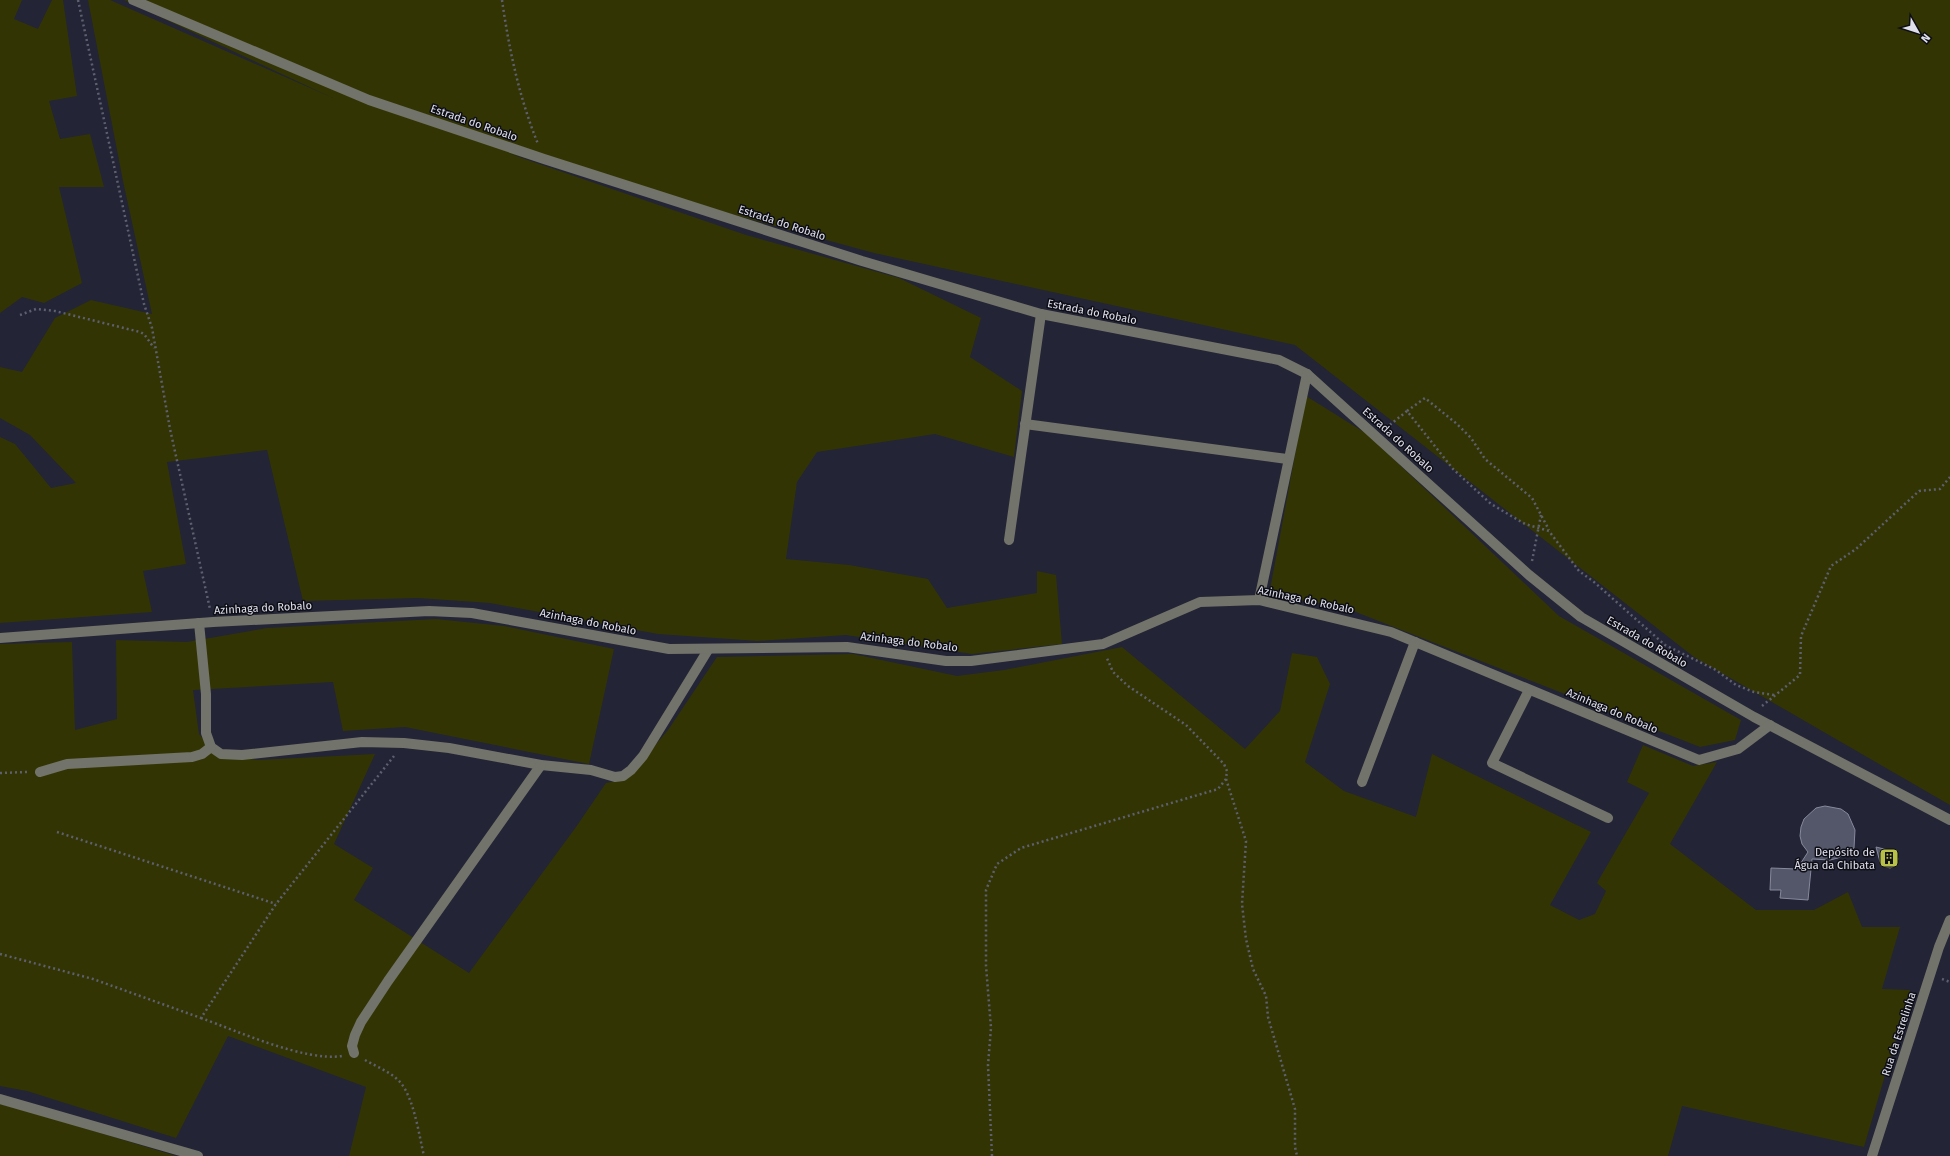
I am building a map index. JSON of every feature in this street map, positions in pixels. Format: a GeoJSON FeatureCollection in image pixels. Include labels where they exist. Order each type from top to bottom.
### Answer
{"type":"FeatureCollection","features":[{"type":"Feature","properties":{"kind":"street","name":"Estrada do Robalo"},"geometry":{"type":"LineString","coordinates":[[133,0],[369,100],[544,159],[862,261],[1041,314],[1279,360],[1307,374],[1529,575],[1580,617],[1754,717],[1950,820]]}},
{"type":"Feature","properties":{"kind":"street"},"geometry":{"type":"LineString","coordinates":[[1009,540],[1041,314]]}},
{"type":"Feature","properties":{"kind":"street"},"geometry":{"type":"LineString","coordinates":[[1259,600],[1287,459],[1307,374]]}},
{"type":"Feature","properties":{"kind":"street"},"geometry":{"type":"LineString","coordinates":[[1025,424],[1287,459]]}},
{"type":"Feature","properties":{"kind":"street","name":"Azinhaga do Robalo"},"geometry":{"type":"LineString","coordinates":[[0,638],[213,622],[429,611],[472,613],[669,649],[708,650],[846,647],[946,661],[971,661],[1103,644],[1200,602],[1259,600],[1391,632],[1699,760],[1738,749],[1770,725]]}},
{"type":"Feature","properties":{"kind":"street"},"geometry":{"type":"LineString","coordinates":[[199,623],[206,694],[206,733],[211,747],[221,754],[242,755],[362,742],[404,744],[449,748],[541,765],[591,770],[615,777],[624,776],[643,756],[708,650]]}},
{"type":"Feature","properties":{"kind":"street"},"geometry":{"type":"LineString","coordinates":[[1362,782],[1414,642]]}},
{"type":"Feature","properties":{"kind":"street"},"geometry":{"type":"LineString","coordinates":[[1529,690],[1492,763],[1608,818]]}},
{"type":"Feature","properties":{"kind":"street"},"geometry":{"type":"LineString","coordinates":[[40,772],[67,764],[192,757],[202,754],[211,747]]}},
{"type":"Feature","properties":{"kind":"street"},"geometry":{"type":"LineString","coordinates":[[354,1053],[352,1046],[355,1035],[377,998],[541,765]]}},
{"type":"Feature","properties":{"kind":"street","name":"Rua da Estrelinha"},"geometry":{"type":"LineString","coordinates":[[1872,1156],[1939,947],[1950,920]]}},
{"type":"Feature","properties":{"kind":"street"},"geometry":{"type":"LineString","coordinates":[[0,1099],[198,1156]]}},
{"type":"Feature","properties":{"kind":"path"},"geometry":{"type":"LineString","coordinates":[[78,0],[144,304],[152,328],[170,429],[213,622]]}},
{"type":"Feature","properties":{"kind":"path"},"geometry":{"type":"LineString","coordinates":[[502,0],[507,38],[518,86],[544,159]]}},
{"type":"Feature","properties":{"kind":"path"},"geometry":{"type":"LineString","coordinates":[[20,315],[36,309],[55,311],[140,332],[144,334],[155,348]]}},
{"type":"Feature","properties":{"kind":"path"},"geometry":{"type":"LineString","coordinates":[[1377,437],[1407,411],[1425,398],[1441,409],[1471,438],[1485,459],[1532,498],[1549,531],[1579,571],[1594,582],[1665,645],[1716,670],[1736,685],[1754,692],[1774,695]]}},
{"type":"Feature","properties":{"kind":"path"},"geometry":{"type":"LineString","coordinates":[[1407,411],[1453,469],[1491,504],[1525,524],[1549,531]]}},
{"type":"Feature","properties":{"kind":"path"},"geometry":{"type":"LineString","coordinates":[[1754,717],[1765,702],[1800,676],[1801,636],[1831,566],[1856,549],[1919,491],[1940,489],[1950,477]]}},
{"type":"Feature","properties":{"kind":"path"},"geometry":{"type":"LineString","coordinates":[[1529,575],[1541,515]]}},
{"type":"Feature","properties":{"kind":"path"},"geometry":{"type":"LineString","coordinates":[[1103,644],[1106,660],[1113,672],[1128,686],[1186,725],[1208,746],[1224,764],[1227,771],[1226,779],[1246,841],[1242,904],[1246,939],[1253,969],[1266,996],[1268,1017],[1295,1109],[1294,1146],[1297,1156]]}},
{"type":"Feature","properties":{"kind":"path"},"geometry":{"type":"LineString","coordinates":[[201,1018],[276,904],[404,744]]}},
{"type":"Feature","properties":{"kind":"path"},"geometry":{"type":"LineString","coordinates":[[0,773],[40,772]]}},
{"type":"Feature","properties":{"kind":"path"},"geometry":{"type":"LineString","coordinates":[[992,1156],[988,1065],[991,1028],[986,966],[985,916],[986,890],[997,864],[1021,848],[1218,789],[1226,779]]}},
{"type":"Feature","properties":{"kind":"path"},"geometry":{"type":"LineString","coordinates":[[57,832],[276,904]]}},
{"type":"Feature","properties":{"kind":"path"},"geometry":{"type":"LineString","coordinates":[[0,954],[93,979],[283,1048],[333,1057],[354,1053],[394,1077],[401,1083],[407,1093],[414,1114],[424,1156]]}},
{"type":"Feature","properties":{"kind":"shaded area"},"geometry":{"type":"Polygon","coordinates":[[[0,0],[22,0],[14,19],[38,29],[52,0],[63,0],[77,96],[49,101],[60,139],[90,134],[104,187],[59,187],[82,283],[44,303],[22,297],[0,313],[0,0]]]}},
{"type":"Feature","properties":{"kind":"shaded area"},"geometry":{"type":"Polygon","coordinates":[[[88,0],[110,0],[333,98],[124,0],[1950,0],[1950,805],[1694,657],[1295,345],[874,253],[507,153],[746,235],[899,278],[981,318],[970,357],[1022,391],[1014,457],[935,434],[817,452],[797,482],[786,559],[849,565],[928,579],[947,608],[1037,593],[1037,571],[1056,575],[1062,644],[972,654],[846,635],[758,641],[658,634],[490,603],[418,598],[303,601],[267,450],[167,462],[186,564],[143,571],[152,612],[0,623],[0,437],[15,444],[51,488],[76,483],[30,435],[0,418],[0,367],[22,372],[55,318],[91,300],[152,314],[123,181],[88,0]]]}},
{"type":"Feature","properties":{"kind":"shaded area"},"geometry":{"type":"Polygon","coordinates":[[[1306,396],[1367,434],[1559,616],[1741,720],[1735,740],[1700,747],[1343,607],[1269,595],[1306,396]]]}},
{"type":"Feature","properties":{"kind":"shaded area"},"geometry":{"type":"Polygon","coordinates":[[[436,619],[504,626],[614,649],[589,764],[405,727],[343,731],[333,682],[193,690],[199,734],[215,754],[258,760],[375,754],[334,844],[373,868],[354,900],[469,973],[576,827],[606,783],[627,779],[668,730],[717,657],[853,654],[957,676],[1004,670],[1122,647],[1245,749],[1280,711],[1292,653],[1317,657],[1330,684],[1305,762],[1344,791],[1416,817],[1432,754],[1591,832],[1550,905],[1579,920],[1595,914],[1606,891],[1597,883],[1649,793],[1627,782],[1643,745],[1693,766],[1717,762],[1670,844],[1756,910],[1814,910],[1848,892],[1862,927],[1900,927],[1882,989],[1910,990],[1864,1147],[1682,1106],[1668,1156],[349,1156],[366,1087],[228,1036],[176,1138],[27,1091],[0,1086],[0,644],[72,642],[75,730],[117,719],[116,640],[187,642],[267,628],[436,619]]]}},
{"type":"Feature","properties":{"kind":"shaded area"},"geometry":{"type":"Polygon","coordinates":[[[0,1104],[28,1111],[176,1156],[0,1156],[0,1104]]]}},
{"type":"Feature","properties":{"kind":"building"},"geometry":{"type":"Polygon","coordinates":[[[1825,806],[1841,809],[1848,814],[1855,830],[1854,848],[1838,858],[1830,860],[1812,859],[1808,900],[1780,898],[1781,890],[1770,890],[1771,868],[1797,869],[1808,852],[1802,844],[1800,836],[1804,819],[1816,808],[1825,806]]]}},
{"type":"Feature","properties":{"kind":"building","name":"Depósito de Água da Chibata"},"geometry":{"type":"Polygon","coordinates":[[[1876,847],[1896,852],[1898,859],[1895,866],[1890,868],[1883,866],[1880,862],[1876,847]]]}},
{"type":"Feature","properties":{"kind":"place","name":"Depósito de Água da Chibata"},"geometry":{"type":"Point","coordinates":[1889,858]}}]}
